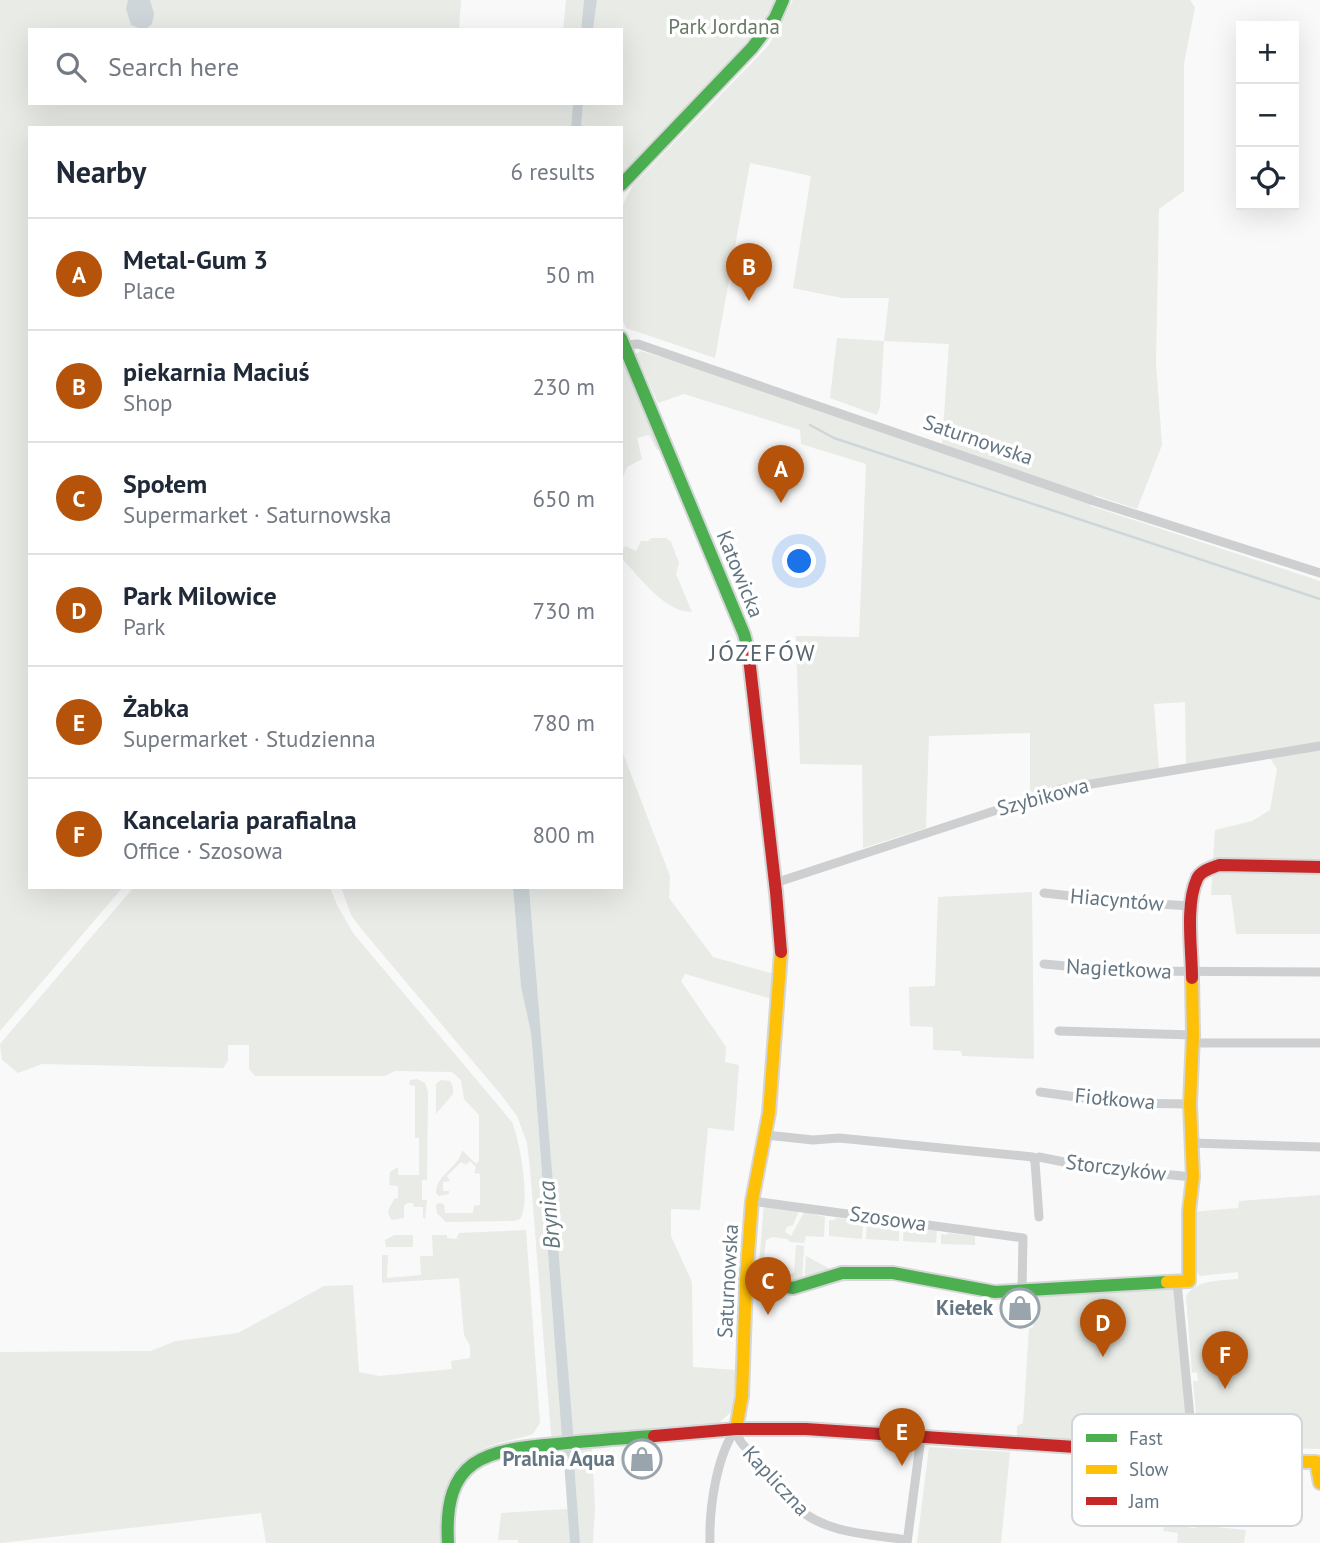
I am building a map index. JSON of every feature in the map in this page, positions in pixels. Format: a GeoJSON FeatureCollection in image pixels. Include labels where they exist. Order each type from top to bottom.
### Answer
{"type":"FeatureCollection","features":[{"type":"Feature","properties":{"kind":"street"},"geometry":{"type":"LineString","coordinates":[[623,183],[752,48],[769,26],[783,0]]}},
{"type":"Feature","properties":{"kind":"street","name":"Saturnowska"},"geometry":{"type":"LineString","coordinates":[[623,342],[638,344],[1084,497],[1320,573]]}},
{"type":"Feature","properties":{"kind":"street","name":"Katowicka"},"geometry":{"type":"LineString","coordinates":[[623,342],[744,634],[751,664],[775,881]]}},
{"type":"Feature","properties":{"kind":"street","name":"Szybikowa"},"geometry":{"type":"LineString","coordinates":[[775,881],[1061,789],[1320,746]]}},
{"type":"Feature","properties":{"kind":"street"},"geometry":{"type":"LineString","coordinates":[[747,1280],[793,1288],[842,1273],[883,1272],[981,1291],[1189,1281],[1189,1212],[1193,1177],[1190,1104],[1193,1039],[1191,906],[1197,877],[1207,869],[1219,865],[1320,867]]}},
{"type":"Feature","properties":{"kind":"street","name":"Saturnowska"},"geometry":{"type":"LineString","coordinates":[[736,1429],[742,1396],[752,1201],[766,1135],[780,992],[781,942],[775,881]]}},
{"type":"Feature","properties":{"kind":"street","name":"Hiacyntów"},"geometry":{"type":"LineString","coordinates":[[1044,893],[1191,906]]}},
{"type":"Feature","properties":{"kind":"street","name":"Nagietkowa"},"geometry":{"type":"LineString","coordinates":[[1044,964],[1121,971],[1320,972]]}},
{"type":"Feature","properties":{"kind":"street"},"geometry":{"type":"LineString","coordinates":[[1059,1031],[1320,1044]]}},
{"type":"Feature","properties":{"kind":"street","name":"Fiołkowa"},"geometry":{"type":"LineString","coordinates":[[1040,1092],[1121,1103],[1190,1104]]}},
{"type":"Feature","properties":{"kind":"street"},"geometry":{"type":"LineString","coordinates":[[766,1135],[813,1140],[839,1138],[1036,1157],[1039,1217]]}},
{"type":"Feature","properties":{"kind":"street"},"geometry":{"type":"LineString","coordinates":[[1191,1143],[1320,1147]]}},
{"type":"Feature","properties":{"kind":"street","name":"Storczyków"},"geometry":{"type":"LineString","coordinates":[[1036,1157],[1089,1167],[1193,1177]]}},
{"type":"Feature","properties":{"kind":"street","name":"Szosowa"},"geometry":{"type":"LineString","coordinates":[[752,1201],[1023,1238],[1022,1290]]}},
{"type":"Feature","properties":{"kind":"street"},"geometry":{"type":"LineString","coordinates":[[1177,1282],[1190,1414]]}},
{"type":"Feature","properties":{"kind":"street"},"geometry":{"type":"LineString","coordinates":[[710,1543],[710,1519],[720,1467],[728,1442],[736,1429]]}},
{"type":"Feature","properties":{"kind":"street"},"geometry":{"type":"LineString","coordinates":[[448,1543],[446,1527],[449,1498],[459,1478],[481,1458],[498,1451],[736,1429],[806,1429],[1072,1447]]}},
{"type":"Feature","properties":{"kind":"street","name":"Kapliczna"},"geometry":{"type":"LineString","coordinates":[[736,1429],[741,1443],[758,1459],[793,1503],[813,1520],[830,1527],[907,1542]]}},
{"type":"Feature","properties":{"kind":"street"},"geometry":{"type":"LineString","coordinates":[[907,1542],[921,1437]]}},
{"type":"Feature","properties":{"kind":"street"},"geometry":{"type":"LineString","coordinates":[[1318,1461],[1320,1483]]}},
{"type":"Feature","properties":{"kind":"green space"},"geometry":{"type":"Polygon","coordinates":[[[0,0],[461,0],[459,28],[28,28],[28,105],[573,105],[571,126],[28,126],[28,889],[121,889],[0,1031],[0,0]]]}},
{"type":"Feature","properties":{"kind":"green space"},"geometry":{"type":"Polygon","coordinates":[[[566,0],[584,0],[581,28],[563,28],[566,0]]]}},
{"type":"Feature","properties":{"kind":"green space","name":"Park Jordana"},"geometry":{"type":"Polygon","coordinates":[[[597,0],[777,0],[769,17],[623,177],[623,126],[581,126],[583,105],[623,105],[623,28],[593,28],[597,0]]]}},
{"type":"Feature","properties":{"kind":"green space"},"geometry":{"type":"Polygon","coordinates":[[[793,0],[1190,0],[1195,7],[1184,64],[1184,191],[1159,209],[1156,363],[1162,445],[1137,509],[1094,495],[1091,506],[1320,581],[1320,934],[1236,934],[1231,895],[1211,895],[1215,830],[1252,821],[1270,810],[1277,769],[1266,752],[1186,764],[1185,702],[1154,704],[1159,769],[1030,793],[1030,733],[929,736],[926,828],[863,848],[862,765],[800,764],[796,636],[859,637],[866,464],[801,444],[800,430],[684,394],[658,403],[636,354],[641,351],[942,444],[949,344],[884,341],[889,298],[842,298],[793,288],[811,176],[750,163],[715,358],[626,328],[623,321],[623,204],[633,185],[769,45],[793,0]]]}},
{"type":"Feature","properties":{"kind":"green space"},"geometry":{"type":"Polygon","coordinates":[[[837,338],[884,341],[880,407],[877,415],[830,398],[837,338]]]}},
{"type":"Feature","properties":{"kind":"green space"},"geometry":{"type":"Polygon","coordinates":[[[623,355],[662,449],[657,450],[649,435],[637,438],[642,459],[627,467],[623,477],[623,355]]]}},
{"type":"Feature","properties":{"kind":"green space"},"geometry":{"type":"Polygon","coordinates":[[[651,538],[666,538],[671,542],[679,563],[676,574],[692,612],[662,600],[623,560],[625,546],[636,551],[641,541],[651,538]]]}},
{"type":"Feature","properties":{"kind":"green space"},"geometry":{"type":"Polygon","coordinates":[[[623,753],[670,876],[669,898],[713,957],[774,974],[775,1000],[685,974],[681,981],[726,1047],[725,1062],[739,1065],[734,1131],[708,1128],[700,1210],[671,1209],[671,1236],[692,1282],[693,1367],[736,1370],[733,1410],[717,1425],[573,1437],[529,889],[623,889],[623,753]]]}},
{"type":"Feature","properties":{"kind":"green space"},"geometry":{"type":"Polygon","coordinates":[[[132,889],[331,889],[353,933],[512,1122],[521,1157],[525,1199],[523,1211],[520,1219],[513,1221],[446,1222],[437,1213],[436,1205],[439,1203],[444,1204],[445,1213],[473,1213],[474,1206],[480,1205],[480,1174],[474,1173],[476,1167],[470,1161],[466,1165],[461,1162],[447,1176],[450,1181],[443,1182],[443,1191],[449,1191],[449,1194],[439,1196],[436,1193],[440,1181],[457,1162],[462,1150],[476,1164],[479,1161],[479,1115],[464,1099],[461,1080],[452,1072],[395,1071],[385,1076],[255,1076],[249,1069],[249,1045],[228,1045],[228,1061],[223,1068],[42,1064],[18,1073],[2,1060],[0,1044],[132,889]]]}},
{"type":"Feature","properties":{"kind":"green space"},"geometry":{"type":"Polygon","coordinates":[[[342,889],[513,889],[521,987],[531,1033],[562,1439],[553,1439],[551,1434],[530,1168],[527,1143],[517,1116],[351,915],[342,889]]]}},
{"type":"Feature","properties":{"kind":"green space"},"geometry":{"type":"Polygon","coordinates":[[[1032,892],[1034,1059],[962,1056],[961,1051],[933,1050],[933,1027],[910,1026],[909,987],[935,986],[938,897],[1032,892]]]}},
{"type":"Feature","properties":{"kind":"green space"},"geometry":{"type":"Polygon","coordinates":[[[417,1079],[425,1083],[428,1092],[427,1180],[422,1180],[422,1200],[427,1200],[425,1219],[423,1207],[414,1207],[413,1203],[407,1203],[404,1206],[404,1218],[392,1220],[388,1212],[394,1199],[398,1198],[398,1186],[389,1185],[390,1172],[398,1167],[398,1175],[419,1175],[419,1138],[415,1138],[415,1086],[409,1085],[410,1080],[417,1079]]]}},
{"type":"Feature","properties":{"kind":"green space"},"geometry":{"type":"Polygon","coordinates":[[[441,1080],[450,1081],[453,1094],[436,1114],[436,1084],[441,1080]]]}},
{"type":"Feature","properties":{"kind":"green space"},"geometry":{"type":"Polygon","coordinates":[[[1320,1195],[1320,1449],[1302,1449],[1302,1414],[1196,1414],[1193,1381],[1198,1381],[1197,1372],[1192,1373],[1186,1296],[1190,1290],[1202,1284],[1238,1279],[1238,1272],[1200,1276],[1191,1265],[1191,1212],[1238,1208],[1239,1201],[1320,1195]]]}},
{"type":"Feature","properties":{"kind":"green space"},"geometry":{"type":"Polygon","coordinates":[[[764,1203],[799,1211],[793,1225],[787,1227],[785,1232],[791,1236],[804,1212],[825,1217],[824,1237],[806,1236],[804,1243],[772,1237],[766,1240],[762,1277],[766,1278],[769,1272],[780,1273],[779,1282],[776,1280],[777,1275],[770,1273],[768,1280],[758,1279],[764,1203]]]}},
{"type":"Feature","properties":{"kind":"green space"},"geometry":{"type":"Polygon","coordinates":[[[835,1218],[863,1221],[862,1239],[829,1236],[829,1220],[835,1218]]]}},
{"type":"Feature","properties":{"kind":"green space"},"geometry":{"type":"Polygon","coordinates":[[[867,1222],[894,1225],[894,1231],[899,1231],[899,1241],[866,1239],[867,1222]]]}},
{"type":"Feature","properties":{"kind":"green space"},"geometry":{"type":"Polygon","coordinates":[[[904,1226],[937,1230],[936,1243],[903,1241],[904,1226]]]}},
{"type":"Feature","properties":{"kind":"green space"},"geometry":{"type":"Polygon","coordinates":[[[526,1230],[540,1423],[533,1434],[490,1446],[464,1462],[449,1485],[445,1499],[441,1543],[266,1543],[261,1513],[0,1543],[0,1352],[150,1351],[176,1341],[238,1333],[324,1286],[353,1285],[359,1372],[379,1376],[452,1369],[451,1361],[470,1358],[470,1346],[464,1335],[459,1278],[382,1283],[382,1255],[388,1255],[387,1278],[421,1275],[420,1256],[433,1256],[432,1235],[447,1235],[447,1238],[456,1239],[459,1233],[526,1230]]]}},
{"type":"Feature","properties":{"kind":"green space"},"geometry":{"type":"Polygon","coordinates":[[[941,1234],[975,1236],[975,1245],[941,1244],[941,1234]]]}},
{"type":"Feature","properties":{"kind":"green space"},"geometry":{"type":"Polygon","coordinates":[[[394,1235],[413,1235],[413,1247],[386,1247],[385,1240],[394,1235]]]}},
{"type":"Feature","properties":{"kind":"green space"},"geometry":{"type":"Polygon","coordinates":[[[796,1245],[804,1246],[802,1284],[785,1283],[788,1274],[794,1273],[796,1245]]]}},
{"type":"Feature","properties":{"kind":"green space"},"geometry":{"type":"Polygon","coordinates":[[[806,1256],[838,1273],[804,1283],[806,1256]]]}},
{"type":"Feature","properties":{"kind":"green space"},"geometry":{"type":"Polygon","coordinates":[[[1170,1286],[1173,1289],[1186,1414],[1072,1414],[1072,1444],[1053,1442],[1051,1437],[1038,1436],[1035,1441],[1017,1438],[1017,1426],[1023,1423],[1034,1292],[1170,1286]]]}},
{"type":"Feature","properties":{"kind":"green space"},"geometry":{"type":"Polygon","coordinates":[[[929,1447],[1010,1452],[1001,1543],[917,1543],[929,1447]]]}},
{"type":"Feature","properties":{"kind":"green space"},"geometry":{"type":"Polygon","coordinates":[[[573,1448],[592,1448],[595,1507],[593,1543],[580,1543],[573,1448]]]}},
{"type":"Feature","properties":{"kind":"green space"},"geometry":{"type":"Polygon","coordinates":[[[568,1509],[570,1543],[518,1543],[518,1540],[498,1540],[501,1513],[568,1509]]]}},
{"type":"Feature","properties":{"kind":"green space"},"geometry":{"type":"Polygon","coordinates":[[[1164,1526],[1246,1530],[1244,1543],[1177,1543],[1178,1533],[1163,1531],[1164,1526]]]}},
{"type":"Feature","properties":{"kind":"water"},"geometry":{"type":"Polygon","coordinates":[[[128,0],[150,0],[154,14],[152,24],[147,28],[131,25],[126,9],[128,0]]]}},
{"type":"Feature","properties":{"kind":"water"},"geometry":{"type":"Polygon","coordinates":[[[584,0],[597,0],[593,28],[581,28],[584,0]]]}},
{"type":"Feature","properties":{"kind":"water"},"geometry":{"type":"Polygon","coordinates":[[[573,105],[583,105],[581,126],[571,126],[573,105]]]}},
{"type":"Feature","properties":{"kind":"water","name":"Brynica"},"geometry":{"type":"Polygon","coordinates":[[[513,889],[529,889],[573,1431],[573,1437],[562,1439],[531,1033],[521,987],[513,889]]]}},
{"type":"Feature","properties":{"kind":"water"},"geometry":{"type":"Polygon","coordinates":[[[573,1448],[580,1543],[570,1543],[563,1449],[573,1448]]]}},
{"type":"Feature","properties":{"kind":"waterway"},"geometry":{"type":"LineString","coordinates":[[810,425],[834,438],[1320,599]]}},
{"type":"Feature","properties":{"kind":"traffic: fast"},"geometry":{"type":"LineString","coordinates":[[623,183],[752,48],[775,18],[783,0]]}},
{"type":"Feature","properties":{"kind":"traffic: fast"},"geometry":{"type":"LineString","coordinates":[[623,343],[748,649]]}},
{"type":"Feature","properties":{"kind":"traffic: fast"},"geometry":{"type":"LineString","coordinates":[[746,1280],[793,1288],[842,1273],[893,1273],[995,1292],[1167,1282]]}},
{"type":"Feature","properties":{"kind":"traffic: fast"},"geometry":{"type":"LineString","coordinates":[[448,1543],[448,1515],[453,1493],[461,1476],[473,1464],[508,1450],[531,1446],[654,1436]]}},
{"type":"Feature","properties":{"kind":"traffic: slow"},"geometry":{"type":"LineString","coordinates":[[736,1429],[742,1396],[752,1201],[769,1113],[781,952]]}},
{"type":"Feature","properties":{"kind":"traffic: slow"},"geometry":{"type":"LineString","coordinates":[[1167,1282],[1189,1281],[1189,1211],[1193,1177],[1190,1104],[1192,978]]}},
{"type":"Feature","properties":{"kind":"traffic: slow"},"geometry":{"type":"LineString","coordinates":[[1302,1462],[1316,1462],[1320,1483]]}},
{"type":"Feature","properties":{"kind":"traffic: jam"},"geometry":{"type":"LineString","coordinates":[[748,649],[781,952]]}},
{"type":"Feature","properties":{"kind":"traffic: jam"},"geometry":{"type":"LineString","coordinates":[[1192,978],[1191,902],[1193,890],[1201,874],[1219,865],[1320,867]]}},
{"type":"Feature","properties":{"kind":"traffic: jam"},"geometry":{"type":"LineString","coordinates":[[654,1436],[736,1429],[806,1429],[1072,1447]]}},
{"type":"Feature","properties":{"kind":"place","name":"piekarnia Maciuś"},"geometry":{"type":"Point","coordinates":[749,301]}},
{"type":"Feature","properties":{"kind":"place","name":"Metal-Gum 3"},"geometry":{"type":"Point","coordinates":[781,503]}},
{"type":"Feature","properties":{"kind":"place","name":"Kiełek"},"geometry":{"type":"Point","coordinates":[1020,1308]}},
{"type":"Feature","properties":{"kind":"place","name":"Społem"},"geometry":{"type":"Point","coordinates":[768,1315]}},
{"type":"Feature","properties":{"kind":"place","name":"Park Milowice"},"geometry":{"type":"Point","coordinates":[1103,1357]}},
{"type":"Feature","properties":{"kind":"place","name":"Kancelaria parafialna"},"geometry":{"type":"Point","coordinates":[1225,1389]}},
{"type":"Feature","properties":{"kind":"place","name":"Pralnia Aqua"},"geometry":{"type":"Point","coordinates":[642,1459]}},
{"type":"Feature","properties":{"kind":"place","name":"Żabka"},"geometry":{"type":"Point","coordinates":[902,1466]}},
{"type":"Feature","properties":{"kind":"district","name":"JÓZEFÓW"},"geometry":{"type":"Point","coordinates":[763,653]}}]}
